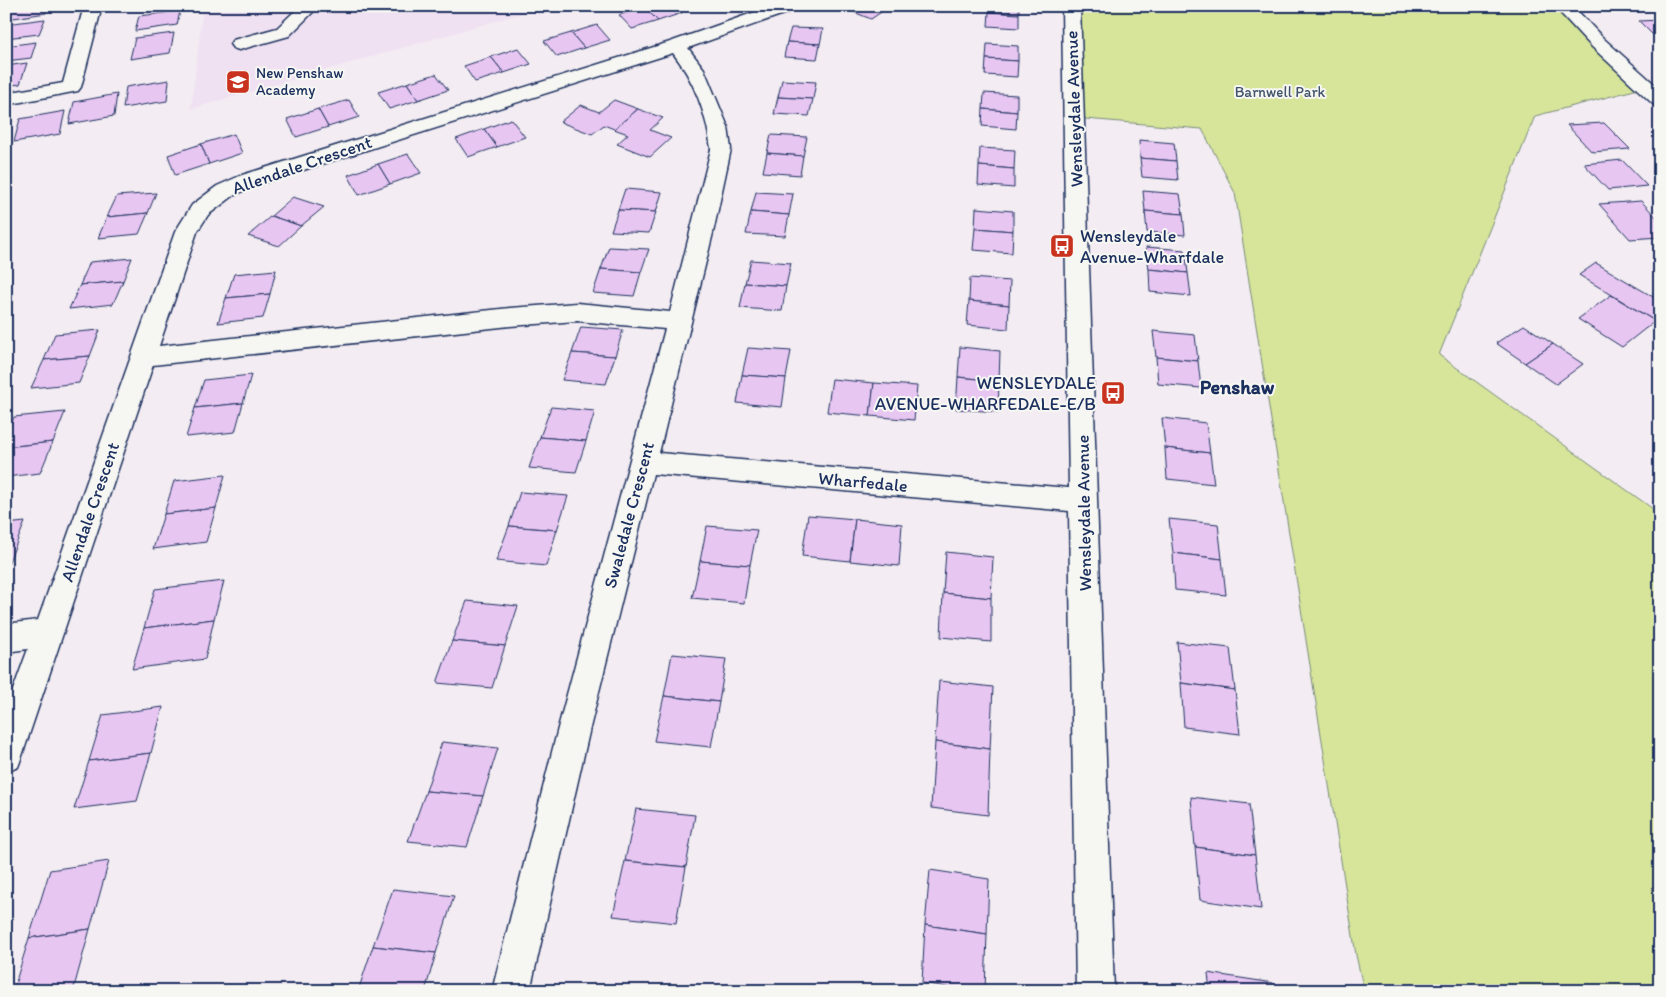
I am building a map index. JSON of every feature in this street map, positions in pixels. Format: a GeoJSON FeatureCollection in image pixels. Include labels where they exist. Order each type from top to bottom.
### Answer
{"type":"FeatureCollection","features":[{"type":"Feature","properties":{"kind":"street"},"geometry":{"type":"LineString","coordinates":[[6,99],[70,87],[93,6]]}},
{"type":"Feature","properties":{"kind":"street"},"geometry":{"type":"LineString","coordinates":[[239,44],[283,32],[310,6]]}},
{"type":"Feature","properties":{"kind":"street","name":"Allendale Crescent"},"geometry":{"type":"LineString","coordinates":[[6,756],[186,232],[200,210],[225,191],[249,180],[677,46],[789,6]]}},
{"type":"Feature","properties":{"kind":"street","name":"Wensleydale Avenue"},"geometry":{"type":"LineString","coordinates":[[1071,6],[1095,991]]}},
{"type":"Feature","properties":{"kind":"street"},"geometry":{"type":"LineString","coordinates":[[1563,6],[1597,42],[1660,100]]}},
{"type":"Feature","properties":{"kind":"street","name":"Swaledale Crescent"},"geometry":{"type":"LineString","coordinates":[[511,991],[574,728],[680,322],[721,149],[718,127],[695,69],[677,46]]}},
{"type":"Feature","properties":{"kind":"street"},"geometry":{"type":"LineString","coordinates":[[143,357],[500,318],[577,312],[680,322]]}},
{"type":"Feature","properties":{"kind":"street","name":"Wharfedale"},"geometry":{"type":"LineString","coordinates":[[643,462],[1084,501]]}},
{"type":"Feature","properties":{"kind":"street"},"geometry":{"type":"LineString","coordinates":[[6,638],[48,632]]}},
{"type":"Feature","properties":{"kind":"shaded area","name":"New Penshaw Academy"},"geometry":{"type":"Polygon","coordinates":[[[203,6],[547,6],[191,109],[203,6]]]}},
{"type":"Feature","properties":{"kind":"green space","name":"Barnwell Park"},"geometry":{"type":"Polygon","coordinates":[[[1071,6],[1563,6],[1646,87],[1535,116],[1439,355],[1660,514],[1660,991],[1364,991],[1356,955],[1235,193],[1202,129],[1074,118],[1071,6]]]}},
{"type":"Feature","properties":{"kind":"building"},"geometry":{"type":"Polygon","coordinates":[[[12,6],[48,6],[46,13],[7,19],[12,6]]]}},
{"type":"Feature","properties":{"kind":"building"},"geometry":{"type":"Polygon","coordinates":[[[675,6],[682,13],[658,21],[644,7],[675,6]]]}},
{"type":"Feature","properties":{"kind":"building"},"geometry":{"type":"Polygon","coordinates":[[[850,6],[882,6],[887,8],[871,19],[846,9],[850,6]]]}},
{"type":"Feature","properties":{"kind":"building"},"geometry":{"type":"Polygon","coordinates":[[[989,6],[1019,6],[1019,14],[989,12],[989,6]]]}},
{"type":"Feature","properties":{"kind":"building"},"geometry":{"type":"Polygon","coordinates":[[[644,7],[658,21],[632,29],[619,15],[644,7]]]}},
{"type":"Feature","properties":{"kind":"building"},"geometry":{"type":"Polygon","coordinates":[[[180,11],[177,25],[135,31],[139,16],[180,11]]]}},
{"type":"Feature","properties":{"kind":"building"},"geometry":{"type":"Polygon","coordinates":[[[989,12],[1019,14],[1019,28],[988,26],[989,12]]]}},
{"type":"Feature","properties":{"kind":"building"},"geometry":{"type":"Polygon","coordinates":[[[45,19],[39,34],[6,38],[6,24],[45,19]]]}},
{"type":"Feature","properties":{"kind":"building"},"geometry":{"type":"Polygon","coordinates":[[[1660,20],[1660,39],[1657,39],[1639,21],[1660,20]]]}},
{"type":"Feature","properties":{"kind":"building"},"geometry":{"type":"Polygon","coordinates":[[[597,25],[610,40],[584,48],[571,33],[597,25]]]}},
{"type":"Feature","properties":{"kind":"building"},"geometry":{"type":"Polygon","coordinates":[[[791,28],[823,29],[820,44],[787,42],[791,28]]]}},
{"type":"Feature","properties":{"kind":"building"},"geometry":{"type":"Polygon","coordinates":[[[174,33],[170,53],[130,59],[135,38],[174,33]]]}},
{"type":"Feature","properties":{"kind":"building"},"geometry":{"type":"Polygon","coordinates":[[[571,33],[584,48],[557,57],[544,41],[571,33]]]}},
{"type":"Feature","properties":{"kind":"building"},"geometry":{"type":"Polygon","coordinates":[[[36,42],[31,58],[6,61],[6,46],[36,42]]]}},
{"type":"Feature","properties":{"kind":"building"},"geometry":{"type":"Polygon","coordinates":[[[787,42],[820,44],[817,59],[784,57],[787,42]]]}},
{"type":"Feature","properties":{"kind":"building"},"geometry":{"type":"Polygon","coordinates":[[[987,44],[1018,46],[1018,61],[986,59],[987,44]]]}},
{"type":"Feature","properties":{"kind":"building"},"geometry":{"type":"Polygon","coordinates":[[[518,48],[531,64],[504,73],[491,57],[518,48]]]}},
{"type":"Feature","properties":{"kind":"building"},"geometry":{"type":"Polygon","coordinates":[[[491,57],[504,73],[475,82],[464,66],[491,57]]]}},
{"type":"Feature","properties":{"kind":"building"},"geometry":{"type":"Polygon","coordinates":[[[986,59],[1018,61],[1017,77],[985,75],[986,59]]]}},
{"type":"Feature","properties":{"kind":"building"},"geometry":{"type":"Polygon","coordinates":[[[27,63],[20,84],[6,86],[6,66],[27,63]]]}},
{"type":"Feature","properties":{"kind":"building"},"geometry":{"type":"Polygon","coordinates":[[[436,74],[448,90],[418,100],[407,83],[436,74]]]}},
{"type":"Feature","properties":{"kind":"building"},"geometry":{"type":"Polygon","coordinates":[[[169,80],[167,101],[123,108],[126,87],[169,80]]]}},
{"type":"Feature","properties":{"kind":"building"},"geometry":{"type":"Polygon","coordinates":[[[782,80],[816,82],[813,99],[778,97],[782,80]]]}},
{"type":"Feature","properties":{"kind":"building"},"geometry":{"type":"Polygon","coordinates":[[[407,83],[418,100],[389,109],[378,92],[407,83]]]}},
{"type":"Feature","properties":{"kind":"building"},"geometry":{"type":"Polygon","coordinates":[[[984,93],[1017,95],[1017,112],[983,109],[984,93]]]}},
{"type":"Feature","properties":{"kind":"building"},"geometry":{"type":"Polygon","coordinates":[[[117,94],[114,116],[69,124],[74,102],[117,94]]]}},
{"type":"Feature","properties":{"kind":"building"},"geometry":{"type":"Polygon","coordinates":[[[778,97],[813,99],[809,116],[774,114],[778,97]]]}},
{"type":"Feature","properties":{"kind":"building"},"geometry":{"type":"Polygon","coordinates":[[[349,100],[359,117],[328,127],[318,109],[349,100]]]}},
{"type":"Feature","properties":{"kind":"building"},"geometry":{"type":"Polygon","coordinates":[[[614,100],[638,109],[614,129],[604,125],[592,134],[560,122],[581,105],[599,112],[614,100]]]}},
{"type":"Feature","properties":{"kind":"building"},"geometry":{"type":"Polygon","coordinates":[[[318,109],[328,127],[296,137],[287,119],[318,109]]]}},
{"type":"Feature","properties":{"kind":"building"},"geometry":{"type":"Polygon","coordinates":[[[638,109],[663,118],[650,130],[671,138],[650,157],[617,144],[628,134],[614,129],[638,109]]]}},
{"type":"Feature","properties":{"kind":"building"},"geometry":{"type":"Polygon","coordinates":[[[983,109],[1017,112],[1016,129],[982,126],[983,109]]]}},
{"type":"Feature","properties":{"kind":"building"},"geometry":{"type":"Polygon","coordinates":[[[65,111],[60,134],[14,142],[20,119],[65,111]]]}},
{"type":"Feature","properties":{"kind":"building"},"geometry":{"type":"Polygon","coordinates":[[[12,118],[7,141],[6,141],[6,119],[12,118]]]}},
{"type":"Feature","properties":{"kind":"building"},"geometry":{"type":"Polygon","coordinates":[[[511,119],[525,137],[497,147],[484,129],[511,119]]]}},
{"type":"Feature","properties":{"kind":"building"},"geometry":{"type":"Polygon","coordinates":[[[1604,123],[1630,149],[1592,152],[1567,125],[1604,123]]]}},
{"type":"Feature","properties":{"kind":"building"},"geometry":{"type":"Polygon","coordinates":[[[484,129],[497,147],[468,157],[456,139],[484,129]]]}},
{"type":"Feature","properties":{"kind":"building"},"geometry":{"type":"Polygon","coordinates":[[[234,134],[242,153],[209,164],[201,144],[234,134]]]}},
{"type":"Feature","properties":{"kind":"building"},"geometry":{"type":"Polygon","coordinates":[[[771,135],[807,137],[803,156],[767,153],[771,135]]]}},
{"type":"Feature","properties":{"kind":"building"},"geometry":{"type":"Polygon","coordinates":[[[1139,140],[1174,143],[1176,161],[1140,158],[1139,140]]]}},
{"type":"Feature","properties":{"kind":"building"},"geometry":{"type":"Polygon","coordinates":[[[201,144],[209,164],[175,175],[168,155],[201,144]]]}},
{"type":"Feature","properties":{"kind":"building"},"geometry":{"type":"Polygon","coordinates":[[[980,148],[1015,150],[1014,169],[979,166],[980,148]]]}},
{"type":"Feature","properties":{"kind":"building"},"geometry":{"type":"Polygon","coordinates":[[[767,153],[803,156],[800,175],[763,172],[767,153]]]}},
{"type":"Feature","properties":{"kind":"building"},"geometry":{"type":"Polygon","coordinates":[[[408,154],[421,173],[390,184],[378,164],[408,154]]]}},
{"type":"Feature","properties":{"kind":"building"},"geometry":{"type":"Polygon","coordinates":[[[1140,158],[1176,161],[1178,180],[1142,177],[1140,158]]]}},
{"type":"Feature","properties":{"kind":"building"},"geometry":{"type":"Polygon","coordinates":[[[1622,160],[1647,186],[1608,190],[1584,164],[1622,160]]]}},
{"type":"Feature","properties":{"kind":"building"},"geometry":{"type":"Polygon","coordinates":[[[378,164],[390,184],[359,195],[348,175],[378,164]]]}},
{"type":"Feature","properties":{"kind":"building"},"geometry":{"type":"Polygon","coordinates":[[[979,166],[1014,169],[1014,188],[978,185],[979,166]]]}},
{"type":"Feature","properties":{"kind":"building"},"geometry":{"type":"Polygon","coordinates":[[[625,189],[662,192],[656,212],[618,210],[625,189]]]}},
{"type":"Feature","properties":{"kind":"building"},"geometry":{"type":"Polygon","coordinates":[[[1143,191],[1180,194],[1183,214],[1145,211],[1143,191]]]}},
{"type":"Feature","properties":{"kind":"building"},"geometry":{"type":"Polygon","coordinates":[[[756,192],[793,194],[789,215],[751,212],[756,192]]]}},
{"type":"Feature","properties":{"kind":"building"},"geometry":{"type":"Polygon","coordinates":[[[156,193],[148,213],[107,217],[117,196],[156,193]]]}},
{"type":"Feature","properties":{"kind":"building"},"geometry":{"type":"Polygon","coordinates":[[[293,197],[324,207],[301,226],[271,216],[293,197]]]}},
{"type":"Feature","properties":{"kind":"building"},"geometry":{"type":"Polygon","coordinates":[[[1641,201],[1660,221],[1660,237],[1630,239],[1599,204],[1641,201]]]}},
{"type":"Feature","properties":{"kind":"building"},"geometry":{"type":"Polygon","coordinates":[[[976,208],[1013,211],[1013,231],[975,228],[976,208]]]}},
{"type":"Feature","properties":{"kind":"building"},"geometry":{"type":"Polygon","coordinates":[[[618,210],[656,212],[649,233],[611,231],[618,210]]]}},
{"type":"Feature","properties":{"kind":"building"},"geometry":{"type":"Polygon","coordinates":[[[1145,211],[1183,214],[1185,235],[1147,232],[1145,211]]]}},
{"type":"Feature","properties":{"kind":"building"},"geometry":{"type":"Polygon","coordinates":[[[751,212],[789,215],[785,236],[746,234],[751,212]]]}},
{"type":"Feature","properties":{"kind":"building"},"geometry":{"type":"Polygon","coordinates":[[[148,213],[139,234],[98,238],[107,217],[148,213]]]}},
{"type":"Feature","properties":{"kind":"building"},"geometry":{"type":"Polygon","coordinates":[[[271,216],[301,226],[279,246],[248,236],[271,216]]]}},
{"type":"Feature","properties":{"kind":"building"},"geometry":{"type":"Polygon","coordinates":[[[975,228],[1013,231],[1012,253],[973,250],[975,228]]]}},
{"type":"Feature","properties":{"kind":"building"},"geometry":{"type":"Polygon","coordinates":[[[609,247],[649,249],[641,272],[601,269],[609,247]]]}},
{"type":"Feature","properties":{"kind":"building"},"geometry":{"type":"Polygon","coordinates":[[[1146,247],[1185,250],[1188,273],[1149,269],[1146,247]]]}},
{"type":"Feature","properties":{"kind":"building"},"geometry":{"type":"Polygon","coordinates":[[[132,258],[123,281],[80,285],[90,262],[132,258]]]}},
{"type":"Feature","properties":{"kind":"building"},"geometry":{"type":"Polygon","coordinates":[[[751,260],[791,263],[786,286],[745,283],[751,260]]]}},
{"type":"Feature","properties":{"kind":"building"},"geometry":{"type":"Polygon","coordinates":[[[1596,263],[1660,301],[1660,317],[1655,321],[1579,275],[1596,263]]]}},
{"type":"Feature","properties":{"kind":"building"},"geometry":{"type":"Polygon","coordinates":[[[601,269],[641,272],[634,296],[593,293],[601,269]]]}},
{"type":"Feature","properties":{"kind":"building"},"geometry":{"type":"Polygon","coordinates":[[[1149,269],[1188,273],[1191,296],[1150,292],[1149,269]]]}},
{"type":"Feature","properties":{"kind":"building"},"geometry":{"type":"Polygon","coordinates":[[[276,270],[270,294],[226,298],[234,274],[276,270]]]}},
{"type":"Feature","properties":{"kind":"building"},"geometry":{"type":"Polygon","coordinates":[[[970,278],[1010,281],[1009,305],[969,301],[970,278]]]}},
{"type":"Feature","properties":{"kind":"building"},"geometry":{"type":"Polygon","coordinates":[[[123,281],[113,304],[69,309],[80,285],[123,281]]]}},
{"type":"Feature","properties":{"kind":"building"},"geometry":{"type":"Polygon","coordinates":[[[745,283],[786,286],[782,311],[740,308],[745,283]]]}},
{"type":"Feature","properties":{"kind":"building"},"geometry":{"type":"Polygon","coordinates":[[[270,294],[263,318],[218,323],[226,298],[270,294]]]}},
{"type":"Feature","properties":{"kind":"building"},"geometry":{"type":"Polygon","coordinates":[[[1611,295],[1655,321],[1622,347],[1578,319],[1611,295]]]}},
{"type":"Feature","properties":{"kind":"building"},"geometry":{"type":"Polygon","coordinates":[[[969,301],[1009,305],[1008,329],[967,325],[969,301]]]}},
{"type":"Feature","properties":{"kind":"building"},"geometry":{"type":"Polygon","coordinates":[[[1524,325],[1553,344],[1525,363],[1496,343],[1524,325]]]}},
{"type":"Feature","properties":{"kind":"building"},"geometry":{"type":"Polygon","coordinates":[[[581,327],[623,330],[615,356],[572,353],[581,327]]]}},
{"type":"Feature","properties":{"kind":"building"},"geometry":{"type":"Polygon","coordinates":[[[100,330],[90,356],[44,360],[55,334],[100,330]]]}},
{"type":"Feature","properties":{"kind":"building"},"geometry":{"type":"Polygon","coordinates":[[[1153,331],[1195,335],[1198,361],[1156,357],[1153,331]]]}},
{"type":"Feature","properties":{"kind":"building"},"geometry":{"type":"Polygon","coordinates":[[[1553,344],[1583,364],[1556,384],[1525,363],[1553,344]]]}},
{"type":"Feature","properties":{"kind":"building"},"geometry":{"type":"Polygon","coordinates":[[[960,347],[1000,351],[999,381],[958,377],[960,347]]]}},
{"type":"Feature","properties":{"kind":"building"},"geometry":{"type":"Polygon","coordinates":[[[748,348],[791,351],[786,378],[742,375],[748,348]]]}},
{"type":"Feature","properties":{"kind":"building"},"geometry":{"type":"Polygon","coordinates":[[[572,353],[615,356],[606,384],[562,380],[572,353]]]}},
{"type":"Feature","properties":{"kind":"building"},"geometry":{"type":"Polygon","coordinates":[[[90,356],[79,383],[31,388],[44,360],[90,356]]]}},
{"type":"Feature","properties":{"kind":"building"},"geometry":{"type":"Polygon","coordinates":[[[1156,357],[1198,361],[1201,388],[1158,384],[1156,357]]]}},
{"type":"Feature","properties":{"kind":"building"},"geometry":{"type":"Polygon","coordinates":[[[251,375],[243,403],[195,408],[204,380],[251,375]]]}},
{"type":"Feature","properties":{"kind":"building"},"geometry":{"type":"Polygon","coordinates":[[[742,375],[786,378],[782,407],[737,403],[742,375]]]}},
{"type":"Feature","properties":{"kind":"building"},"geometry":{"type":"Polygon","coordinates":[[[958,377],[999,381],[998,412],[956,409],[958,377]]]}},
{"type":"Feature","properties":{"kind":"building"},"geometry":{"type":"Polygon","coordinates":[[[832,379],[874,383],[870,416],[827,412],[832,379]]]}},
{"type":"Feature","properties":{"kind":"building"},"geometry":{"type":"Polygon","coordinates":[[[874,383],[917,386],[914,420],[870,416],[874,383]]]}},
{"type":"Feature","properties":{"kind":"building"},"geometry":{"type":"Polygon","coordinates":[[[243,403],[235,432],[186,437],[195,408],[243,403]]]}},
{"type":"Feature","properties":{"kind":"building"},"geometry":{"type":"Polygon","coordinates":[[[551,407],[595,411],[586,441],[540,437],[551,407]]]}},
{"type":"Feature","properties":{"kind":"building"},"geometry":{"type":"Polygon","coordinates":[[[65,412],[53,442],[6,447],[6,434],[14,417],[65,412]]]}},
{"type":"Feature","properties":{"kind":"building"},"geometry":{"type":"Polygon","coordinates":[[[1162,418],[1206,423],[1210,453],[1165,448],[1162,418]]]}},
{"type":"Feature","properties":{"kind":"building"},"geometry":{"type":"Polygon","coordinates":[[[540,437],[586,441],[576,472],[529,468],[540,437]]]}},
{"type":"Feature","properties":{"kind":"building"},"geometry":{"type":"Polygon","coordinates":[[[53,442],[40,473],[6,477],[6,447],[53,442]]]}},
{"type":"Feature","properties":{"kind":"building"},"geometry":{"type":"Polygon","coordinates":[[[1165,448],[1210,453],[1214,484],[1167,479],[1165,448]]]}},
{"type":"Feature","properties":{"kind":"building"},"geometry":{"type":"Polygon","coordinates":[[[225,475],[216,508],[164,514],[174,481],[225,475]]]}},
{"type":"Feature","properties":{"kind":"building"},"geometry":{"type":"Polygon","coordinates":[[[520,492],[568,496],[557,530],[509,526],[520,492]]]}},
{"type":"Feature","properties":{"kind":"building"},"geometry":{"type":"Polygon","coordinates":[[[216,508],[206,542],[153,549],[164,514],[216,508]]]}},
{"type":"Feature","properties":{"kind":"building"},"geometry":{"type":"Polygon","coordinates":[[[808,515],[855,519],[850,561],[802,556],[808,515]]]}},
{"type":"Feature","properties":{"kind":"building"},"geometry":{"type":"Polygon","coordinates":[[[855,519],[902,524],[899,566],[850,561],[855,519]]]}},
{"type":"Feature","properties":{"kind":"building"},"geometry":{"type":"Polygon","coordinates":[[[1169,519],[1218,524],[1222,559],[1173,553],[1169,519]]]}},
{"type":"Feature","properties":{"kind":"building"},"geometry":{"type":"Polygon","coordinates":[[[25,522],[6,569],[6,524],[25,522]]]}},
{"type":"Feature","properties":{"kind":"building"},"geometry":{"type":"Polygon","coordinates":[[[509,526],[557,530],[546,566],[496,561],[509,526]]]}},
{"type":"Feature","properties":{"kind":"building"},"geometry":{"type":"Polygon","coordinates":[[[707,526],[757,530],[750,565],[700,561],[707,526]]]}},
{"type":"Feature","properties":{"kind":"building"},"geometry":{"type":"Polygon","coordinates":[[[946,552],[993,557],[991,598],[943,593],[946,552]]]}},
{"type":"Feature","properties":{"kind":"building"},"geometry":{"type":"Polygon","coordinates":[[[1173,553],[1222,559],[1226,595],[1175,590],[1173,553]]]}},
{"type":"Feature","properties":{"kind":"building"},"geometry":{"type":"Polygon","coordinates":[[[700,561],[750,565],[744,603],[692,598],[700,561]]]}},
{"type":"Feature","properties":{"kind":"building"},"geometry":{"type":"Polygon","coordinates":[[[224,581],[214,619],[144,628],[155,589],[224,581]]]}},
{"type":"Feature","properties":{"kind":"building"},"geometry":{"type":"Polygon","coordinates":[[[943,593],[991,598],[991,642],[941,637],[943,593]]]}},
{"type":"Feature","properties":{"kind":"building"},"geometry":{"type":"Polygon","coordinates":[[[467,601],[518,606],[505,646],[452,641],[467,601]]]}},
{"type":"Feature","properties":{"kind":"building"},"geometry":{"type":"Polygon","coordinates":[[[214,619],[205,659],[132,669],[144,628],[214,619]]]}},
{"type":"Feature","properties":{"kind":"building"},"geometry":{"type":"Polygon","coordinates":[[[452,641],[505,646],[492,688],[437,683],[452,641]]]}},
{"type":"Feature","properties":{"kind":"building"},"geometry":{"type":"Polygon","coordinates":[[[1177,642],[1230,648],[1235,690],[1181,683],[1177,642]]]}},
{"type":"Feature","properties":{"kind":"building"},"geometry":{"type":"Polygon","coordinates":[[[672,654],[726,659],[719,702],[664,696],[672,654]]]}},
{"type":"Feature","properties":{"kind":"building"},"geometry":{"type":"Polygon","coordinates":[[[939,681],[993,687],[990,749],[935,742],[939,681]]]}},
{"type":"Feature","properties":{"kind":"building"},"geometry":{"type":"Polygon","coordinates":[[[1181,683],[1235,690],[1240,734],[1184,727],[1181,683]]]}},
{"type":"Feature","properties":{"kind":"building"},"geometry":{"type":"Polygon","coordinates":[[[664,696],[719,702],[711,747],[654,741],[664,696]]]}},
{"type":"Feature","properties":{"kind":"building"},"geometry":{"type":"Polygon","coordinates":[[[163,707],[151,753],[89,761],[103,715],[163,707]]]}},
{"type":"Feature","properties":{"kind":"building"},"geometry":{"type":"Polygon","coordinates":[[[442,742],[498,748],[483,796],[426,791],[442,742]]]}},
{"type":"Feature","properties":{"kind":"building"},"geometry":{"type":"Polygon","coordinates":[[[935,742],[990,749],[988,815],[931,808],[935,742]]]}},
{"type":"Feature","properties":{"kind":"building"},"geometry":{"type":"Polygon","coordinates":[[[151,753],[137,801],[74,809],[89,761],[151,753]]]}},
{"type":"Feature","properties":{"kind":"building"},"geometry":{"type":"Polygon","coordinates":[[[426,791],[483,796],[467,847],[408,841],[426,791]]]}},
{"type":"Feature","properties":{"kind":"building"},"geometry":{"type":"Polygon","coordinates":[[[1191,797],[1249,804],[1255,855],[1195,847],[1191,797]]]}},
{"type":"Feature","properties":{"kind":"building"},"geometry":{"type":"Polygon","coordinates":[[[636,809],[695,815],[686,867],[625,861],[636,809]]]}},
{"type":"Feature","properties":{"kind":"building"},"geometry":{"type":"Polygon","coordinates":[[[1195,847],[1255,855],[1261,909],[1200,900],[1195,847]]]}},
{"type":"Feature","properties":{"kind":"building"},"geometry":{"type":"Polygon","coordinates":[[[109,861],[90,929],[29,938],[50,870],[109,861]]]}},
{"type":"Feature","properties":{"kind":"building"},"geometry":{"type":"Polygon","coordinates":[[[625,861],[686,867],[676,923],[613,916],[625,861]]]}},
{"type":"Feature","properties":{"kind":"building"},"geometry":{"type":"Polygon","coordinates":[[[930,870],[989,879],[987,934],[925,925],[930,870]]]}},
{"type":"Feature","properties":{"kind":"building"},"geometry":{"type":"Polygon","coordinates":[[[393,889],[454,896],[436,953],[373,946],[393,889]]]}},
{"type":"Feature","properties":{"kind":"building"},"geometry":{"type":"Polygon","coordinates":[[[925,925],[987,934],[985,991],[971,991],[922,983],[925,925]]]}},
{"type":"Feature","properties":{"kind":"building"},"geometry":{"type":"Polygon","coordinates":[[[90,929],[73,991],[13,991],[29,938],[90,929]]]}},
{"type":"Feature","properties":{"kind":"building"},"geometry":{"type":"Polygon","coordinates":[[[373,946],[436,953],[425,991],[358,991],[373,946]]]}},
{"type":"Feature","properties":{"kind":"building"},"geometry":{"type":"Polygon","coordinates":[[[1208,973],[1273,983],[1274,991],[1210,991],[1208,973]]]}},
{"type":"Feature","properties":{"kind":"place","name":"New Penshaw Academy"},"geometry":{"type":"Point","coordinates":[238,82]}},
{"type":"Feature","properties":{"kind":"place","name":"Wensleydale Avenue-Wharfdale"},"geometry":{"type":"Point","coordinates":[1062,246]}},
{"type":"Feature","properties":{"kind":"place","name":"WENSLEYDALE AVENUE-WHARFEDALE-E/B"},"geometry":{"type":"Point","coordinates":[1113,393]}},
{"type":"Feature","properties":{"kind":"district","name":"Penshaw"},"geometry":{"type":"Point","coordinates":[1237,387]}}]}
